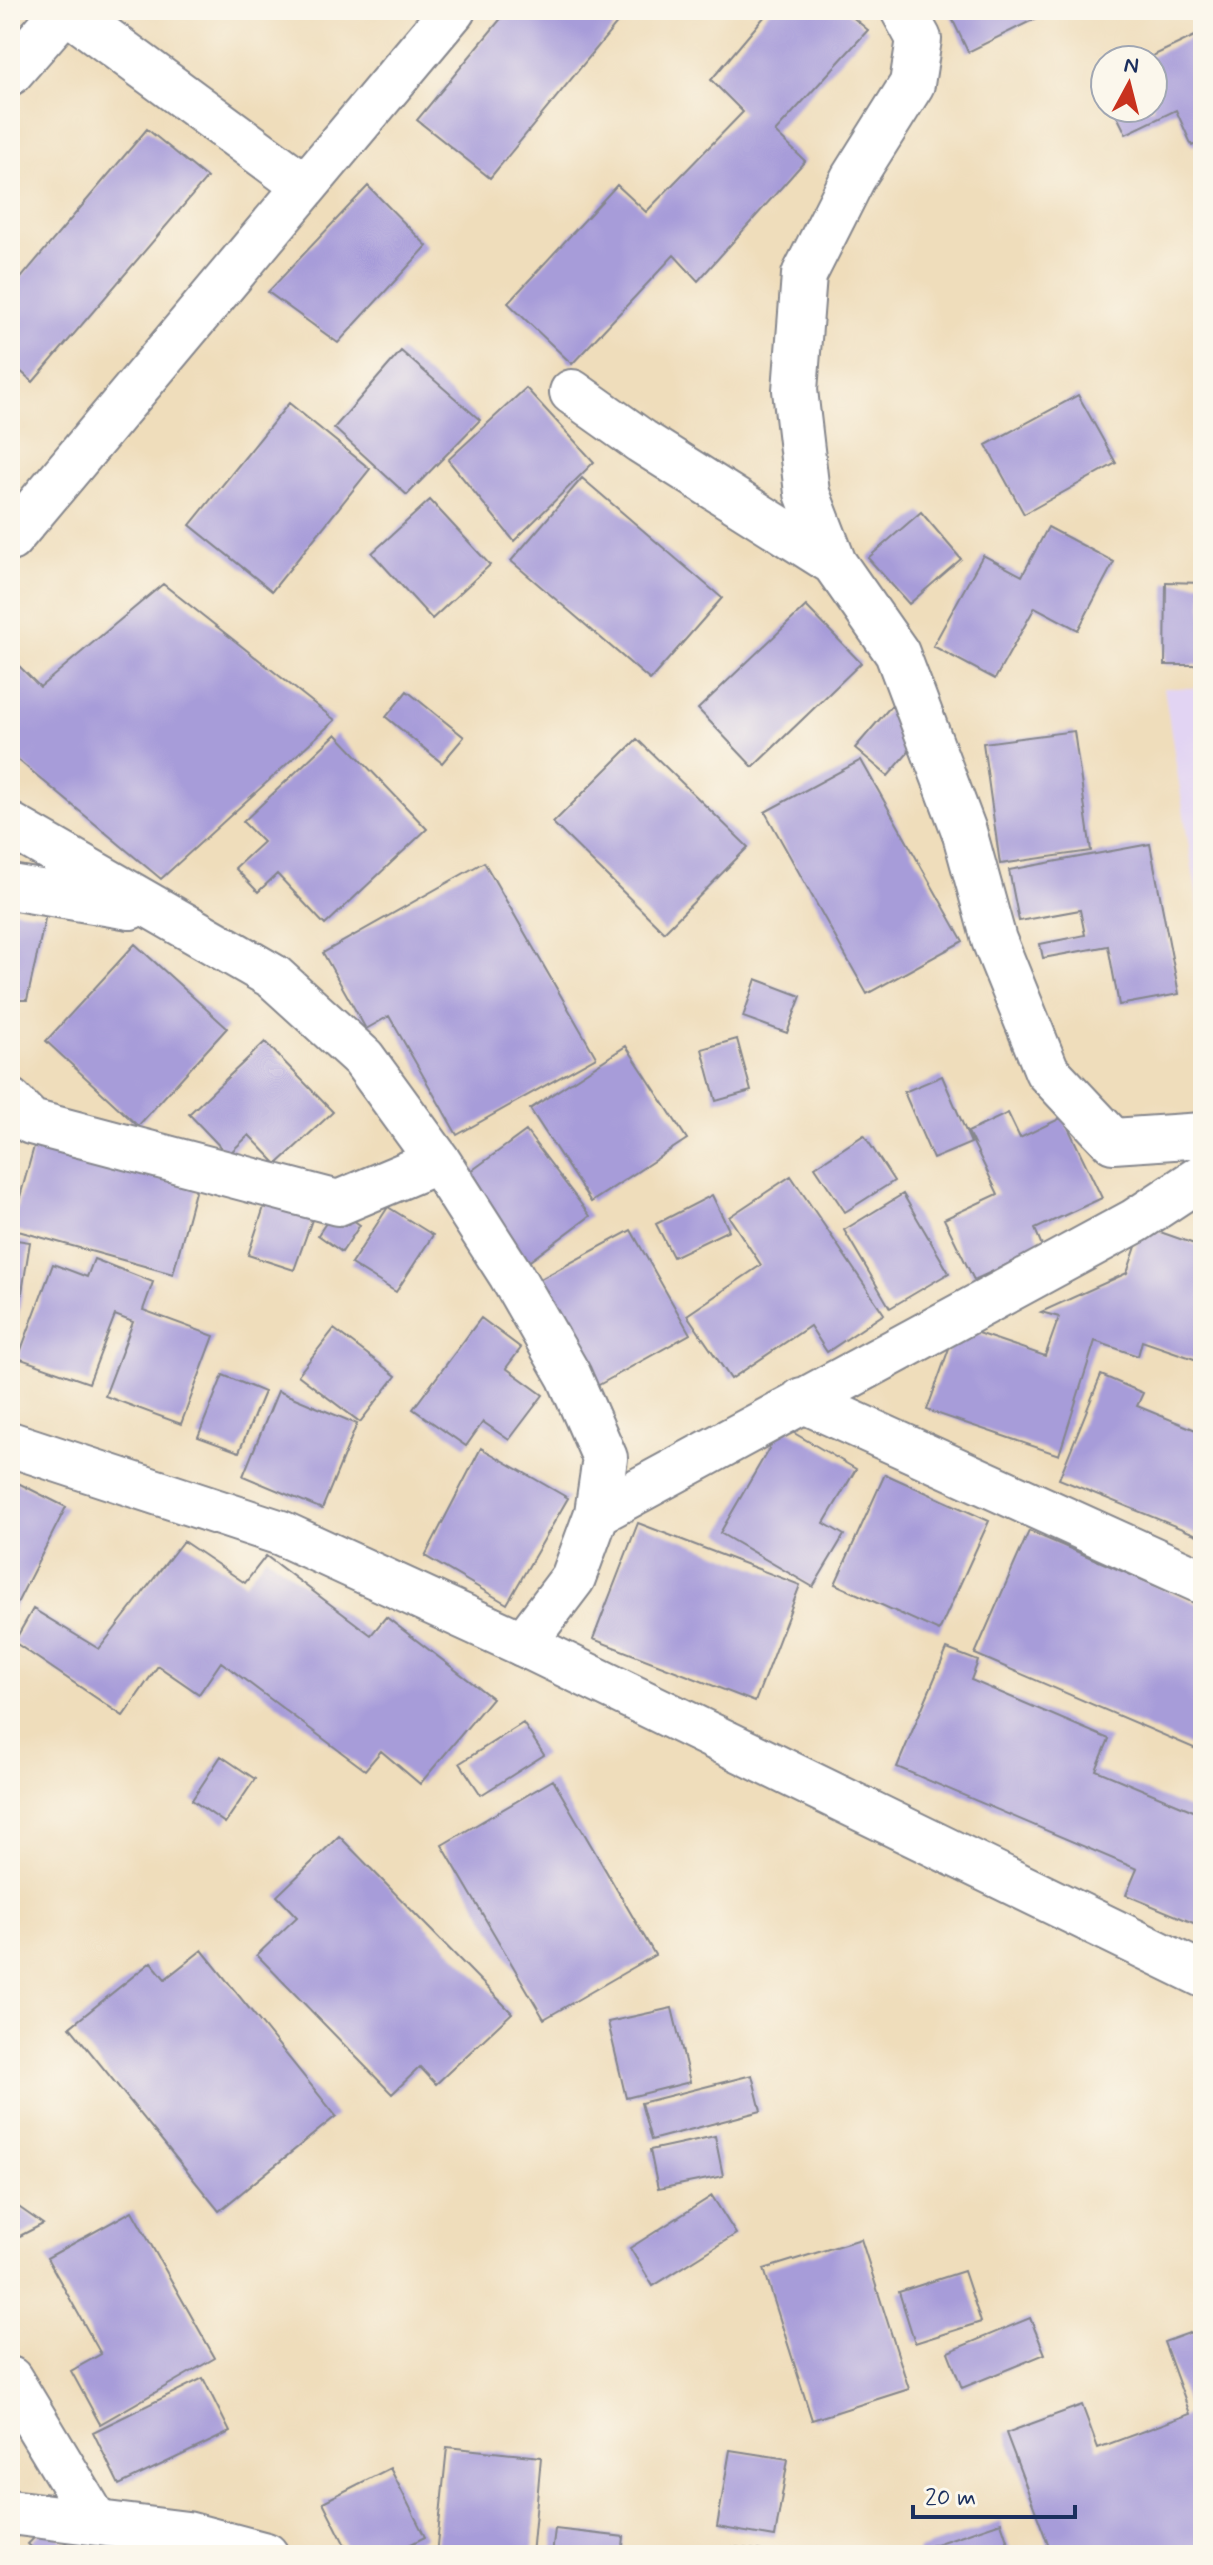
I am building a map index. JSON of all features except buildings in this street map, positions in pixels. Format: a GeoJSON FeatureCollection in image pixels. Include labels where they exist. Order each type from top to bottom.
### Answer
{"type":"FeatureCollection","features":[{"type":"Feature","properties":{"kind":"street"},"geometry":{"type":"LineString","coordinates":[[10,73],[66,10],[305,186]]}},
{"type":"Feature","properties":{"kind":"street"},"geometry":{"type":"LineString","coordinates":[[10,539],[453,10]]}},
{"type":"Feature","properties":{"kind":"street"},"geometry":{"type":"LineString","coordinates":[[903,10],[919,39],[912,84],[853,178],[804,275],[795,390],[807,493],[834,563],[897,653],[964,831],[994,940],[1047,1071],[1113,1141],[1203,1135]]}},
{"type":"Feature","properties":{"kind":"street"},"geometry":{"type":"LineString","coordinates":[[572,392],[641,441],[834,563]]}},
{"type":"Feature","properties":{"kind":"street"},"geometry":{"type":"LineString","coordinates":[[10,825],[274,977],[363,1058],[438,1161],[569,1376],[605,1458],[597,1513],[573,1578],[523,1644]]}},
{"type":"Feature","properties":{"kind":"street"},"geometry":{"type":"LineString","coordinates":[[10,887],[160,912]]}},
{"type":"Feature","properties":{"kind":"street"},"geometry":{"type":"LineString","coordinates":[[10,1101],[31,1122],[338,1203],[438,1161]]}},
{"type":"Feature","properties":{"kind":"street"},"geometry":{"type":"LineString","coordinates":[[597,1513],[1135,1221],[1203,1176]]}},
{"type":"Feature","properties":{"kind":"street"},"geometry":{"type":"LineString","coordinates":[[802,1400],[1203,1582]]}},
{"type":"Feature","properties":{"kind":"street"},"geometry":{"type":"LineString","coordinates":[[10,1444],[281,1533],[523,1644],[1203,1975]]}},
{"type":"Feature","properties":{"kind":"street"},"geometry":{"type":"LineString","coordinates":[[10,2379],[96,2522]]}},
{"type":"Feature","properties":{"kind":"street"},"geometry":{"type":"LineString","coordinates":[[10,2512],[187,2534],[266,2555]]}},
{"type":"Feature","properties":{"kind":"shaded area"},"geometry":{"type":"Polygon","coordinates":[[[1164,688],[1203,688],[1203,937],[1164,688]]]}}]}
